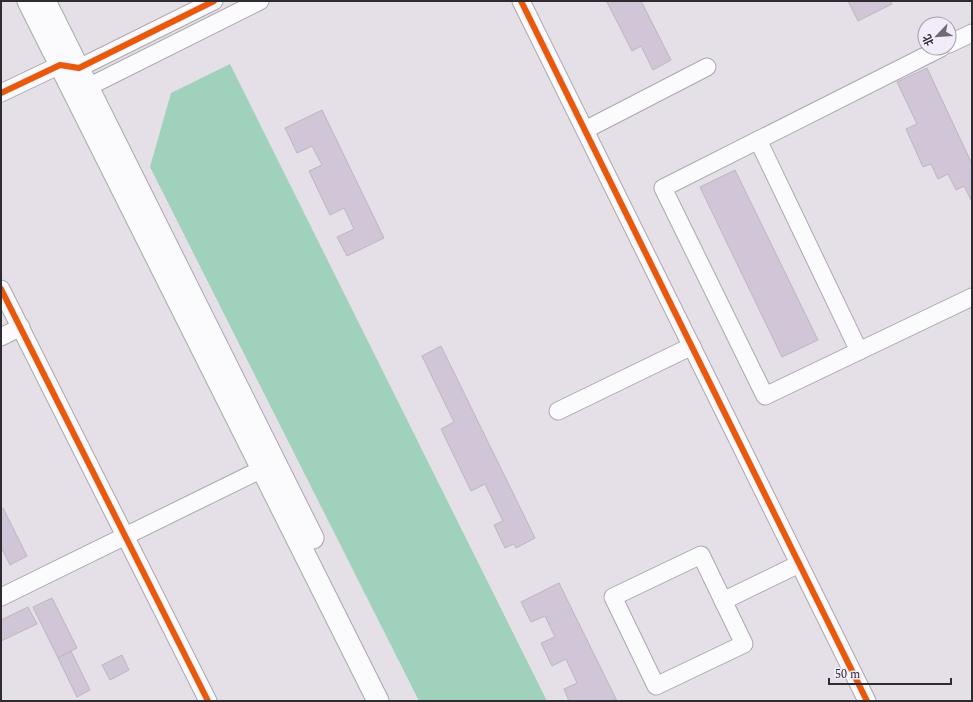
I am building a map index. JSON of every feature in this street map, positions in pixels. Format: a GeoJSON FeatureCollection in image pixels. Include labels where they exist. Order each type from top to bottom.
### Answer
{"type":"FeatureCollection","features":[{"type":"Feature","properties":{"kind":"main road"},"geometry":{"type":"LineString","coordinates":[[28,1],[69,66],[394,701]]}},
{"type":"Feature","properties":{"kind":"main road"},"geometry":{"type":"LineString","coordinates":[[46,1],[69,66]]}},
{"type":"Feature","properties":{"kind":"main road"},"geometry":{"type":"LineString","coordinates":[[81,90],[262,469],[378,701]]}},
{"type":"Feature","properties":{"kind":"street"},"geometry":{"type":"LineString","coordinates":[[1,94],[69,66],[214,1]]}},
{"type":"Feature","properties":{"kind":"street"},"geometry":{"type":"LineString","coordinates":[[81,90],[260,1]]}},
{"type":"Feature","properties":{"kind":"street"},"geometry":{"type":"LineString","coordinates":[[521,1],[867,701]]}},
{"type":"Feature","properties":{"kind":"street"},"geometry":{"type":"LineString","coordinates":[[957,40],[972,33]]}},
{"type":"Feature","properties":{"kind":"street"},"geometry":{"type":"LineString","coordinates":[[926,56],[663,188],[765,396],[972,297]]}},
{"type":"Feature","properties":{"kind":"street"},"geometry":{"type":"LineString","coordinates":[[585,130],[707,67]]}},
{"type":"Feature","properties":{"kind":"street"},"geometry":{"type":"LineString","coordinates":[[758,140],[859,351]]}},
{"type":"Feature","properties":{"kind":"street"},"geometry":{"type":"LineString","coordinates":[[1,288],[208,701]]}},
{"type":"Feature","properties":{"kind":"street"},"geometry":{"type":"LineString","coordinates":[[1,337],[21,327]]}},
{"type":"Feature","properties":{"kind":"street"},"geometry":{"type":"LineString","coordinates":[[558,411],[692,346]]}},
{"type":"Feature","properties":{"kind":"street"},"geometry":{"type":"LineString","coordinates":[[1,597],[262,469]]}},
{"type":"Feature","properties":{"kind":"street"},"geometry":{"type":"LineString","coordinates":[[701,555],[723,600],[744,644],[656,686],[613,597],[701,555]]}},
{"type":"Feature","properties":{"kind":"street"},"geometry":{"type":"LineString","coordinates":[[723,600],[799,564]]}},
{"type":"Feature","properties":{"kind":"green space"},"geometry":{"type":"Polygon","coordinates":[[[230,64],[547,701],[419,701],[150,167],[171,93],[230,64]]]}},
{"type":"Feature","properties":{"kind":"building"},"geometry":{"type":"Polygon","coordinates":[[[641,1],[671,60],[653,70],[641,46],[632,51],[607,2],[641,1]]]}},
{"type":"Feature","properties":{"kind":"building"},"geometry":{"type":"Polygon","coordinates":[[[848,1],[891,1],[892,4],[858,21],[848,1]]]}},
{"type":"Feature","properties":{"kind":"building"},"geometry":{"type":"Polygon","coordinates":[[[927,68],[972,164],[972,202],[964,186],[956,190],[948,174],[938,179],[931,164],[923,167],[906,129],[917,124],[897,82],[927,68]]]}},
{"type":"Feature","properties":{"kind":"building"},"geometry":{"type":"Polygon","coordinates":[[[322,110],[384,238],[347,256],[337,237],[354,229],[344,208],[330,215],[309,171],[322,165],[312,146],[297,153],[285,128],[322,110]]]}},
{"type":"Feature","properties":{"kind":"building"},"geometry":{"type":"Polygon","coordinates":[[[735,170],[818,340],[782,357],[700,187],[735,170]]]}},
{"type":"Feature","properties":{"kind":"building"},"geometry":{"type":"Polygon","coordinates":[[[441,346],[535,538],[516,548],[514,544],[505,548],[494,525],[503,521],[485,484],[471,491],[441,429],[454,422],[422,356],[441,346]]]}},
{"type":"Feature","properties":{"kind":"building"},"geometry":{"type":"Polygon","coordinates":[[[3,508],[27,556],[10,565],[1,547],[1,509],[3,508]]]}},
{"type":"Feature","properties":{"kind":"building"},"geometry":{"type":"Polygon","coordinates":[[[559,583],[617,701],[569,701],[564,689],[577,683],[566,659],[552,666],[541,643],[555,637],[545,616],[531,622],[521,602],[559,583]]]}},
{"type":"Feature","properties":{"kind":"building"},"geometry":{"type":"Polygon","coordinates":[[[52,598],[77,648],[58,658],[33,607],[52,598]]]}},
{"type":"Feature","properties":{"kind":"building"},"geometry":{"type":"Polygon","coordinates":[[[28,607],[37,624],[1,641],[1,620],[28,607]]]}},
{"type":"Feature","properties":{"kind":"building"},"geometry":{"type":"Polygon","coordinates":[[[71,651],[90,690],[77,697],[58,658],[71,651]]]}},
{"type":"Feature","properties":{"kind":"building"},"geometry":{"type":"Polygon","coordinates":[[[122,655],[129,670],[110,680],[102,665],[122,655]]]}},
{"type":"Feature","properties":{"kind":"cycle path"},"geometry":{"type":"LineString","coordinates":[[1,93],[60,65],[79,68],[214,1]]}},
{"type":"Feature","properties":{"kind":"cycle path"},"geometry":{"type":"LineString","coordinates":[[521,1],[867,701]]}},
{"type":"Feature","properties":{"kind":"cycle path"},"geometry":{"type":"LineString","coordinates":[[1,289],[208,701]]}}]}
